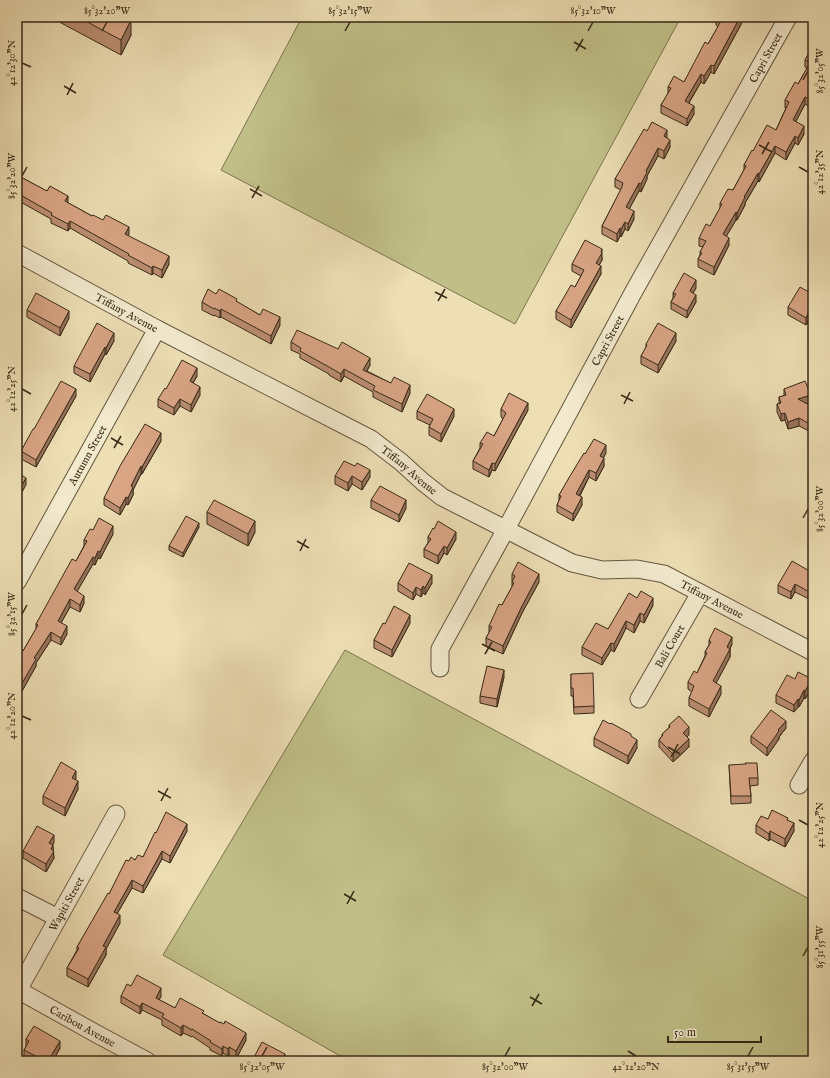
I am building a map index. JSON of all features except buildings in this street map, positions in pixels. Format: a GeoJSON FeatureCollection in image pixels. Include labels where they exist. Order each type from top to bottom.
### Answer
{"type":"FeatureCollection","features":[{"type":"Feature","properties":{"kind":"street","name":"Capri Street"},"geometry":{"type":"LineString","coordinates":[[440,668],[440,649],[634,291],[788,17]]}},
{"type":"Feature","properties":{"kind":"street","name":"Tiffany Avenue"},"geometry":{"type":"LineString","coordinates":[[17,253],[157,329],[372,439],[442,497],[572,563],[602,570],[637,569],[664,574],[813,652]]}},
{"type":"Feature","properties":{"kind":"street","name":"Autumn Street"},"geometry":{"type":"LineString","coordinates":[[17,582],[157,329]]}},
{"type":"Feature","properties":{"kind":"street","name":"Bali Court"},"geometry":{"type":"LineString","coordinates":[[639,699],[700,592]]}},
{"type":"Feature","properties":{"kind":"street"},"geometry":{"type":"LineString","coordinates":[[799,786],[813,760]]}},
{"type":"Feature","properties":{"kind":"street","name":"Wapiti Street"},"geometry":{"type":"LineString","coordinates":[[18,991],[116,814]]}},
{"type":"Feature","properties":{"kind":"street"},"geometry":{"type":"LineString","coordinates":[[17,897],[58,918]]}},
{"type":"Feature","properties":{"kind":"street","name":"Caribou Avenue"},"geometry":{"type":"LineString","coordinates":[[18,991],[148,1061]]}},
{"type":"Feature","properties":{"kind":"shaded area"},"geometry":{"type":"Polygon","coordinates":[[[302,17],[681,17],[515,324],[221,170],[302,17]]]}},
{"type":"Feature","properties":{"kind":"shaded area"},"geometry":{"type":"Polygon","coordinates":[[[345,650],[813,901],[813,1061],[349,1061],[163,955],[345,650]]]}}]}
